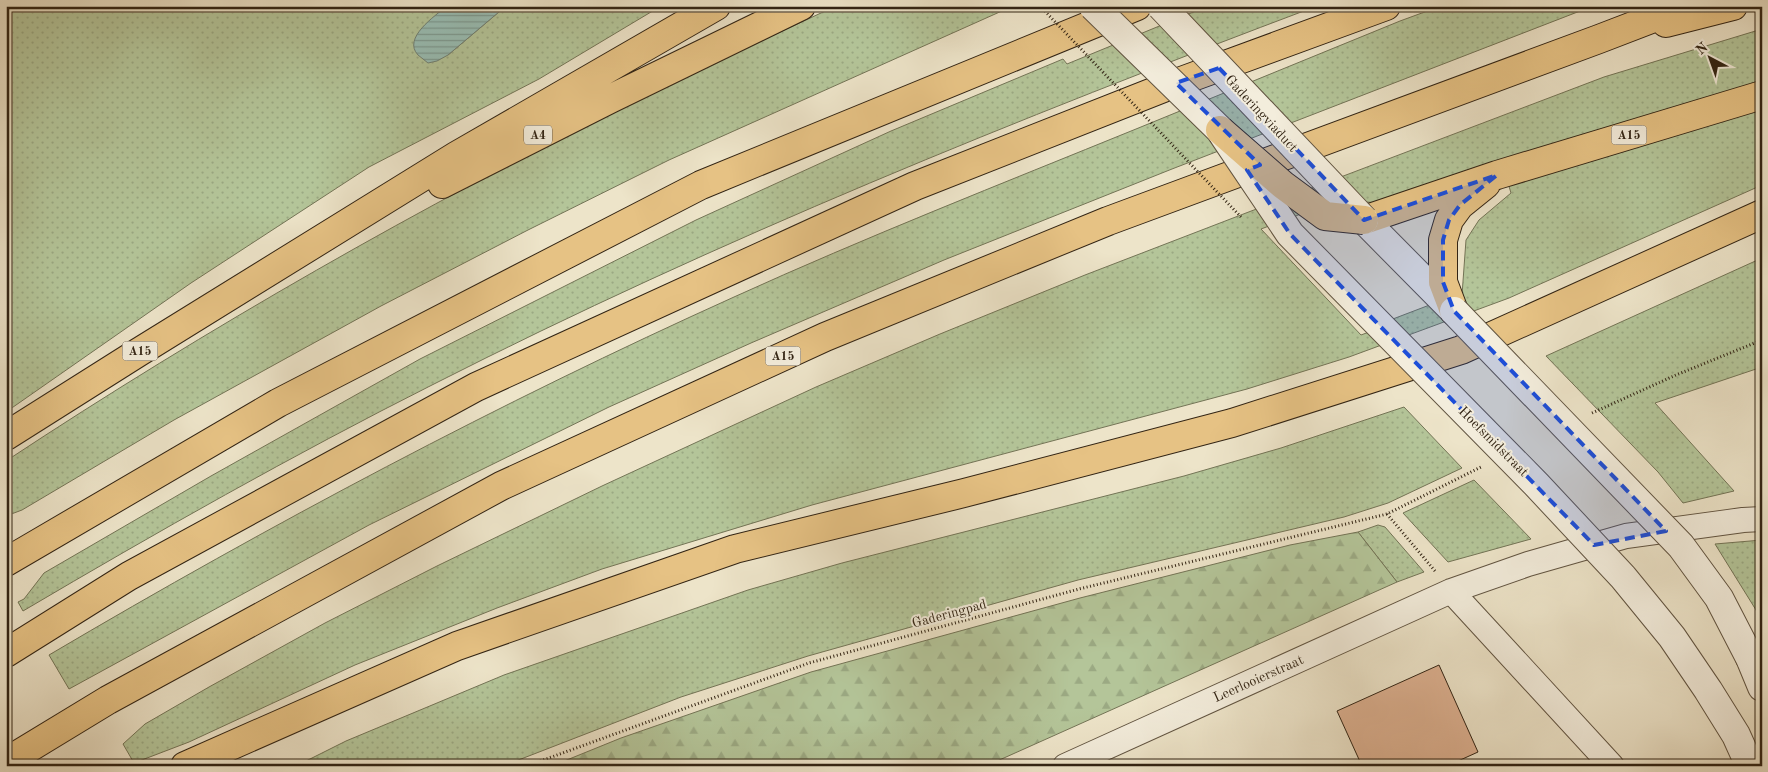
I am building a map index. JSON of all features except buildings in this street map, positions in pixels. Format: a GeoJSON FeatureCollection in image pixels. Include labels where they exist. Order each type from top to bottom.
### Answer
{"type":"FeatureCollection","features":[{"type":"Feature","properties":{"kind":"highway","name":"A15"},"geometry":{"type":"LineString","coordinates":[[6,436],[456,156],[716,6]]}},
{"type":"Feature","properties":{"kind":"highway","name":"A4"},"geometry":{"type":"LineString","coordinates":[[275,267],[610,99],[802,6]]}},
{"type":"Feature","properties":{"kind":"highway"},"geometry":{"type":"LineString","coordinates":[[6,562],[278,403],[701,185],[1137,6]]}},
{"type":"Feature","properties":{"kind":"highway"},"geometry":{"type":"LineString","coordinates":[[6,653],[129,576],[476,387],[915,186],[1176,84],[1386,6]]}},
{"type":"Feature","properties":{"kind":"highway","name":"A15"},"geometry":{"type":"LineString","coordinates":[[6,762],[116,695],[501,486],[825,337],[1108,221],[1600,39],[1684,6]]}},
{"type":"Feature","properties":{"kind":"highway","name":"A15"},"geometry":{"type":"LineString","coordinates":[[1600,39],[1733,6]]}},
{"type":"Feature","properties":{"kind":"highway","name":"A15"},"geometry":{"type":"LineString","coordinates":[[1364,220],[1497,175],[1762,95]]}},
{"type":"Feature","properties":{"kind":"highway"},"geometry":{"type":"LineString","coordinates":[[1220,130],[1283,185],[1326,216],[1364,220]]}},
{"type":"Feature","properties":{"kind":"highway"},"geometry":{"type":"LineString","coordinates":[[1454,311],[1443,282],[1443,240],[1449,220],[1460,205],[1497,175]]}},
{"type":"Feature","properties":{"kind":"highway"},"geometry":{"type":"LineString","coordinates":[[185,766],[457,646],[735,549],[964,493],[1222,425],[1461,350],[1762,214]]}},
{"type":"Feature","properties":{"kind":"street"},"geometry":{"type":"LineString","coordinates":[[1094,6],[1220,130]]}},
{"type":"Feature","properties":{"kind":"street","name":"Gaderingviaduct"},"geometry":{"type":"LineString","coordinates":[[1161,6],[1364,220]]}},
{"type":"Feature","properties":{"kind":"street","name":"Hoefsmidstraat"},"geometry":{"type":"LineString","coordinates":[[1220,130],[1290,234],[1536,484],[1623,577],[1672,637],[1708,690],[1736,735],[1750,766]]}},
{"type":"Feature","properties":{"kind":"street"},"geometry":{"type":"LineString","coordinates":[[1364,220],[1681,546],[1719,598],[1750,658],[1762,687]]}},
{"type":"Feature","properties":{"kind":"street","name":"Leerlooierstraat"},"geometry":{"type":"LineString","coordinates":[[1066,766],[1451,591],[1528,564],[1626,536],[1762,519]]}},
{"type":"Feature","properties":{"kind":"street"},"geometry":{"type":"LineString","coordinates":[[1451,591],[1612,766]]}},
{"type":"Feature","properties":{"kind":"path","name":"Gaderingpad"},"geometry":{"type":"LineString","coordinates":[[526,766],[809,664],[1079,589],[1387,514],[1451,591]]}},
{"type":"Feature","properties":{"kind":"highlighted area"},"geometry":{"type":"Polygon","coordinates":[[[1219,68],[1364,220],[1497,175],[1460,205],[1449,220],[1443,240],[1443,282],[1454,311],[1666,531],[1594,545],[1290,234],[1247,170],[1260,165],[1176,83],[1219,68]]]}},
{"type":"Feature","properties":{"kind":"green space"},"geometry":{"type":"Polygon","coordinates":[[[6,6],[447,6],[424,26],[448,55],[506,6],[661,6],[539,79],[369,167],[191,283],[6,412],[6,6]]]}},
{"type":"Feature","properties":{"kind":"green space"},"geometry":{"type":"Polygon","coordinates":[[[836,6],[1013,6],[669,160],[528,230],[381,306],[174,420],[22,510],[6,516],[6,461],[160,363],[316,270],[476,182],[638,99],[836,6]]]}},
{"type":"Feature","properties":{"kind":"green space"},"geometry":{"type":"Polygon","coordinates":[[[1208,6],[1317,6],[981,137],[870,183],[649,280],[540,331],[328,439],[175,523],[23,611],[18,602],[24,599],[44,573],[211,476],[420,359],[696,220],[891,131],[1063,59],[1067,64],[1208,6]]]}},
{"type":"Feature","properties":{"kind":"green space"},"geometry":{"type":"Polygon","coordinates":[[[1441,6],[1593,6],[1172,169],[944,260],[751,343],[609,407],[369,525],[69,689],[49,655],[301,512],[473,422],[646,337],[884,232],[1400,21],[1441,6]]]}},
{"type":"Feature","properties":{"kind":"green space"},"geometry":{"type":"Polygon","coordinates":[[[1762,29],[1762,185],[1509,298],[1349,357],[1247,389],[812,505],[602,569],[497,608],[355,665],[189,742],[134,763],[123,744],[145,724],[325,623],[602,486],[816,387],[1085,275],[1604,77],[1762,29]],[[1502,163],[1378,203],[1355,201],[1346,197],[1261,229],[1361,335],[1385,326],[1385,322],[1440,301],[1462,295],[1466,240],[1479,220],[1511,193],[1502,163]]]}},
{"type":"Feature","properties":{"kind":"green space"},"geometry":{"type":"Polygon","coordinates":[[[1762,258],[1762,367],[1655,403],[1734,491],[1683,503],[1658,472],[1546,356],[1762,258]]]}},
{"type":"Feature","properties":{"kind":"green space"},"geometry":{"type":"Polygon","coordinates":[[[1404,407],[1462,468],[1388,503],[1344,517],[1078,580],[808,656],[681,697],[503,766],[296,766],[346,741],[504,675],[748,590],[842,563],[1184,476],[1281,448],[1404,407]]]}},
{"type":"Feature","properties":{"kind":"green space"},"geometry":{"type":"Polygon","coordinates":[[[1474,480],[1531,539],[1448,562],[1403,513],[1474,480]]]}},
{"type":"Feature","properties":{"kind":"green space"},"geometry":{"type":"Polygon","coordinates":[[[1378,525],[1385,527],[1424,572],[1397,582],[1358,532],[1378,525]]]}},
{"type":"Feature","properties":{"kind":"green space"},"geometry":{"type":"Polygon","coordinates":[[[1358,532],[1397,582],[986,766],[552,766],[621,738],[811,672],[1080,598],[1290,545],[1358,532]]]}},
{"type":"Feature","properties":{"kind":"green space"},"geometry":{"type":"Polygon","coordinates":[[[1762,540],[1762,622],[1715,544],[1762,540]]]}},
{"type":"Feature","properties":{"kind":"water"},"geometry":{"type":"Polygon","coordinates":[[[447,6],[506,6],[448,55],[428,63],[418,55],[414,48],[414,42],[428,21],[447,6]]]}}]}
